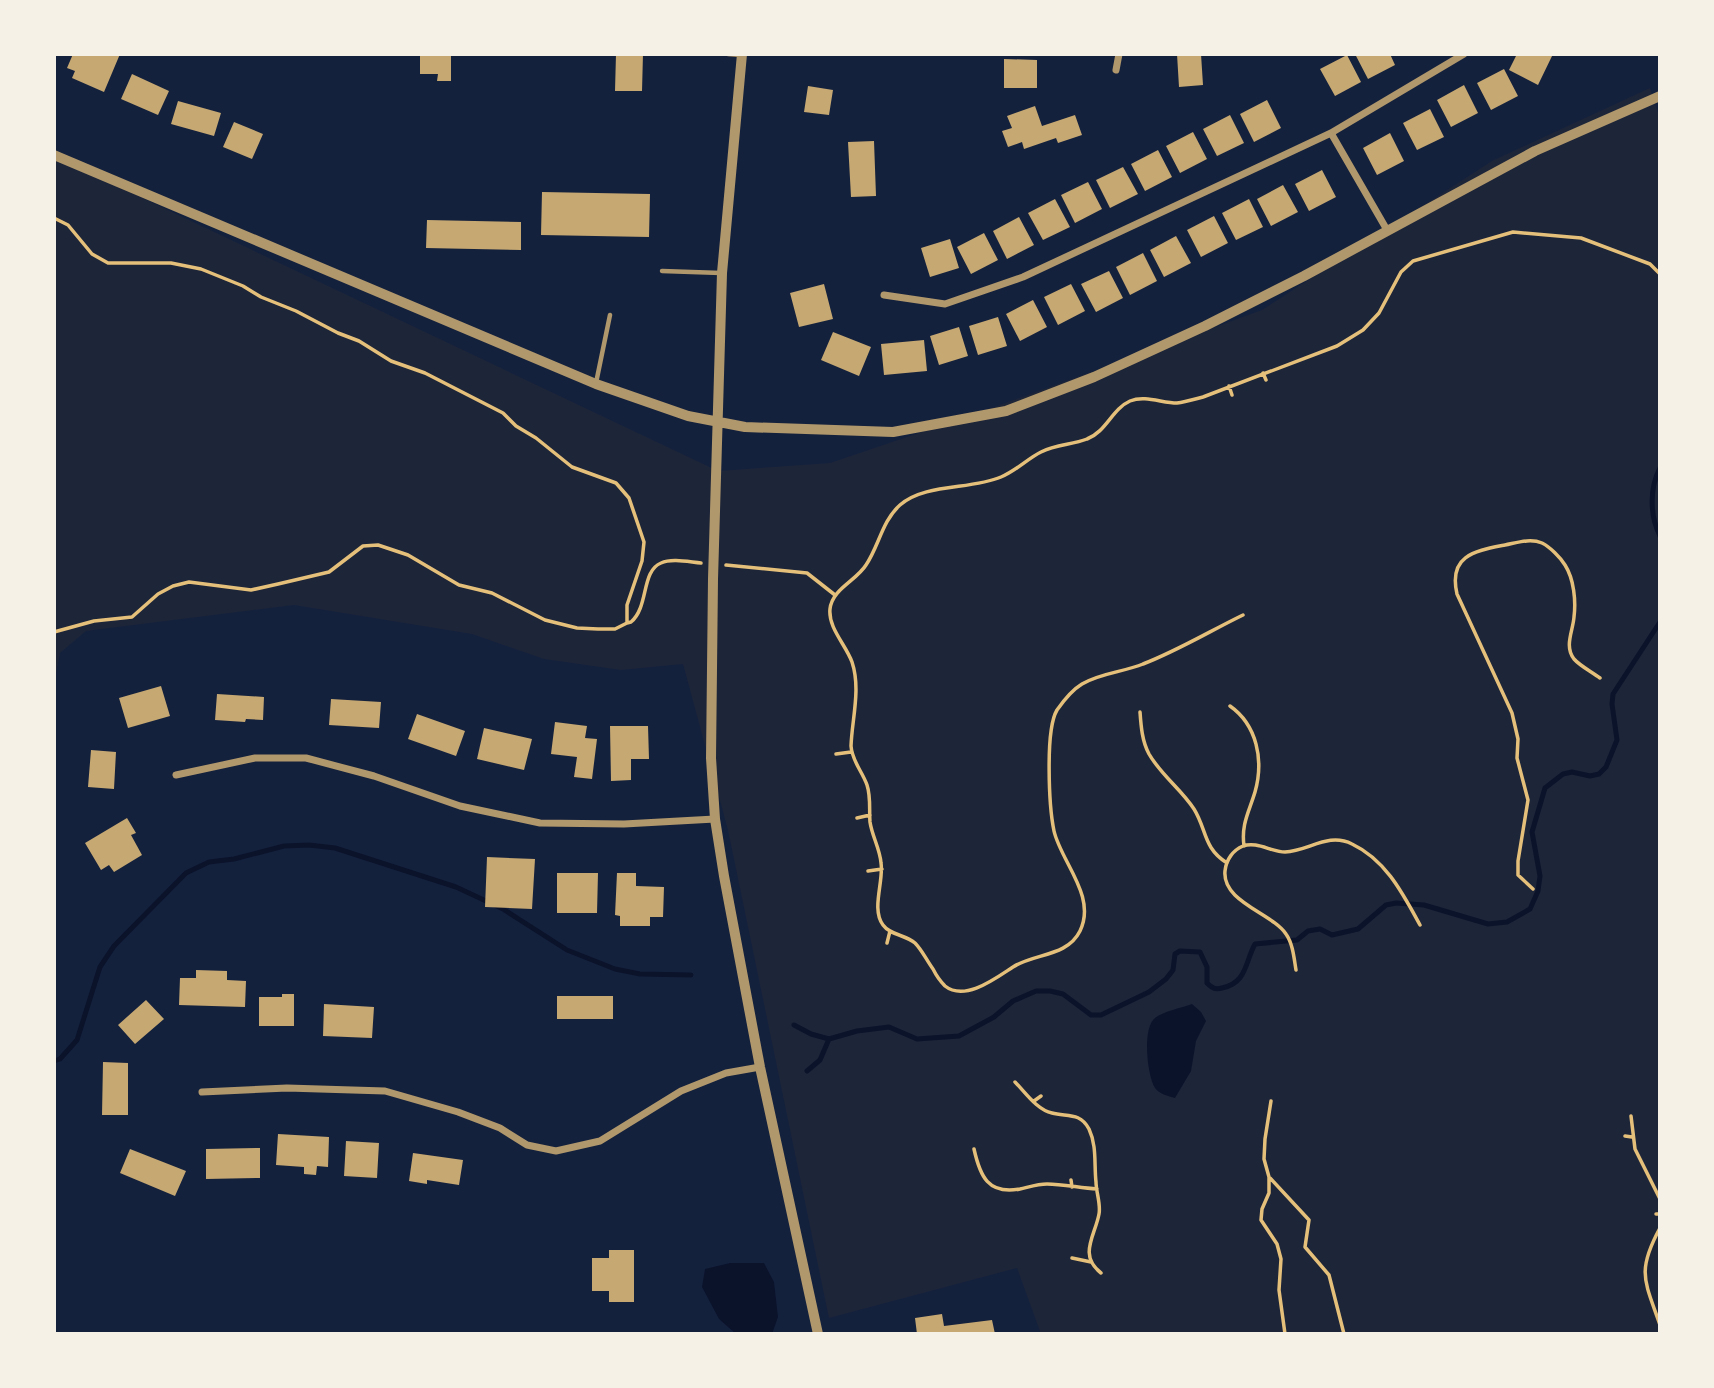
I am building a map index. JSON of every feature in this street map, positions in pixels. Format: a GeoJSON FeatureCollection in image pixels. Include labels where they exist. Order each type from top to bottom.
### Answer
{"type":"FeatureCollection","features":[{"type":"Feature","properties":{"kind":"street"},"geometry":{"type":"LineString","coordinates":[[1116,70],[1119,54]]}},
{"type":"Feature","properties":{"kind":"street"},"geometry":{"type":"LineString","coordinates":[[884,295],[945,304],[1023,277],[1331,133],[1464,54]]}},
{"type":"Feature","properties":{"kind":"street"},"geometry":{"type":"LineString","coordinates":[[742,55],[722,273],[711,758],[715,819],[760,1067],[818,1334]]}},
{"type":"Feature","properties":{"kind":"street"},"geometry":{"type":"LineString","coordinates":[[54,155],[596,384],[688,416],[745,427],[893,432],[1006,411],[1094,377],[1205,326],[1304,276],[1535,151],[1660,96]]}},
{"type":"Feature","properties":{"kind":"street"},"geometry":{"type":"LineString","coordinates":[[1331,133],[1387,230]]}},
{"type":"Feature","properties":{"kind":"street"},"geometry":{"type":"LineString","coordinates":[[176,775],[255,758],[306,758],[374,776],[460,806],[540,823],[624,824],[715,819]]}},
{"type":"Feature","properties":{"kind":"street"},"geometry":{"type":"LineString","coordinates":[[202,1092],[287,1088],[385,1091],[458,1112],[500,1128],[527,1145],[556,1151],[600,1141],[681,1091],[726,1073],[760,1067]]}},
{"type":"Feature","properties":{"kind":"lane"},"geometry":{"type":"LineString","coordinates":[[728,54],[742,55]]}},
{"type":"Feature","properties":{"kind":"lane"},"geometry":{"type":"LineString","coordinates":[[662,271],[722,273]]}},
{"type":"Feature","properties":{"kind":"lane"},"geometry":{"type":"LineString","coordinates":[[596,384],[611,315]]}},
{"type":"Feature","properties":{"kind":"path"},"geometry":{"type":"LineString","coordinates":[[54,218],[68,225],[92,254],[107,263],[171,263],[201,269],[243,286],[261,297],[359,341],[391,361],[425,373],[503,413],[516,426],[536,438],[572,467],[616,483],[628,498],[644,542],[642,561],[627,605],[626,622]]}},
{"type":"Feature","properties":{"kind":"path"},"geometry":{"type":"LineString","coordinates":[[1243,615],[1142,665],[1083,683],[1067,696],[1055,714],[1049,737],[1054,831],[1082,895],[1084,915],[1081,929],[1072,943],[1058,952],[1026,959],[996,979],[968,990],[955,991],[945,986],[916,944],[882,925],[878,912],[882,869],[870,815],[870,798],[851,752],[855,682],[852,663],[830,618],[830,607],[835,594],[866,565],[885,524],[899,506],[909,499],[938,489],[1002,477],[1041,451],[1086,440],[1100,432],[1121,406],[1132,401],[1143,399],[1180,403],[1337,346],[1363,330],[1379,313],[1401,272],[1413,261],[1513,232],[1581,238],[1650,264],[1660,274]]}},
{"type":"Feature","properties":{"kind":"path"},"geometry":{"type":"LineString","coordinates":[[1306,357],[1309,363]]}},
{"type":"Feature","properties":{"kind":"path"},"geometry":{"type":"LineString","coordinates":[[1263,373],[1266,380]]}},
{"type":"Feature","properties":{"kind":"path"},"geometry":{"type":"LineString","coordinates":[[1229,386],[1232,395]]}},
{"type":"Feature","properties":{"kind":"path"},"geometry":{"type":"LineString","coordinates":[[1533,889],[1518,875],[1528,800],[1517,758],[1518,739],[1512,713],[1457,593],[1454,583],[1460,563],[1474,552],[1523,541],[1543,543],[1565,564],[1573,591],[1574,619],[1569,640],[1570,651],[1575,660],[1600,678]]}},
{"type":"Feature","properties":{"kind":"path"},"geometry":{"type":"LineString","coordinates":[[54,632],[94,621],[132,617],[158,594],[173,586],[189,582],[251,590],[329,572],[363,546],[378,545],[408,555],[459,584],[492,593],[545,620],[577,628],[615,629],[631,622],[641,611],[653,569],[660,563],[683,562]]}},
{"type":"Feature","properties":{"kind":"path"},"geometry":{"type":"LineString","coordinates":[[749,566],[807,573],[835,594]]}},
{"type":"Feature","properties":{"kind":"path"},"geometry":{"type":"LineString","coordinates":[[1230,706],[1249,724],[1258,756],[1255,793],[1243,826],[1244,846]]}},
{"type":"Feature","properties":{"kind":"path"},"geometry":{"type":"LineString","coordinates":[[1140,712],[1142,733],[1148,752],[1161,772],[1192,807],[1199,818],[1205,841],[1227,863]]}},
{"type":"Feature","properties":{"kind":"path"},"geometry":{"type":"LineString","coordinates":[[836,754],[851,752]]}},
{"type":"Feature","properties":{"kind":"path"},"geometry":{"type":"LineString","coordinates":[[857,818],[870,815]]}},
{"type":"Feature","properties":{"kind":"path"},"geometry":{"type":"LineString","coordinates":[[1296,970],[1292,947],[1285,933],[1234,893],[1227,884],[1224,875],[1227,863],[1233,852],[1244,846],[1253,844],[1288,852],[1328,840],[1343,841],[1367,852],[1386,870],[1420,925]]}},
{"type":"Feature","properties":{"kind":"path"},"geometry":{"type":"LineString","coordinates":[[868,871],[882,869]]}},
{"type":"Feature","properties":{"kind":"path"},"geometry":{"type":"LineString","coordinates":[[887,943],[890,931]]}},
{"type":"Feature","properties":{"kind":"path"},"geometry":{"type":"LineString","coordinates":[[1015,1082],[1050,1113],[1074,1115],[1082,1119],[1093,1143],[1099,1214],[1089,1246],[1093,1267],[1101,1273]]}},
{"type":"Feature","properties":{"kind":"path"},"geometry":{"type":"LineString","coordinates":[[1034,1101],[1041,1096]]}},
{"type":"Feature","properties":{"kind":"path"},"geometry":{"type":"LineString","coordinates":[[1271,1101],[1264,1159],[1269,1177],[1269,1193],[1262,1209],[1261,1220],[1277,1244],[1282,1275],[1279,1290],[1286,1334]]}},
{"type":"Feature","properties":{"kind":"path"},"geometry":{"type":"LineString","coordinates":[[1630,1116],[1635,1149],[1660,1199]]}},
{"type":"Feature","properties":{"kind":"path"},"geometry":{"type":"LineString","coordinates":[[1625,1136],[1632,1137]]}},
{"type":"Feature","properties":{"kind":"path"},"geometry":{"type":"LineString","coordinates":[[974,1149],[983,1178],[993,1187],[1010,1190],[1046,1184],[1097,1189]]}},
{"type":"Feature","properties":{"kind":"path"},"geometry":{"type":"LineString","coordinates":[[1269,1177],[1309,1220],[1305,1247],[1329,1275],[1344,1334]]}},
{"type":"Feature","properties":{"kind":"path"},"geometry":{"type":"LineString","coordinates":[[1071,1180],[1073,1187]]}},
{"type":"Feature","properties":{"kind":"path"},"geometry":{"type":"LineString","coordinates":[[1660,1228],[1644,1261],[1646,1284],[1660,1325]]}},
{"type":"Feature","properties":{"kind":"path"},"geometry":{"type":"LineString","coordinates":[[1072,1258],[1091,1262]]}},
{"type":"Feature","properties":{"kind":"path"},"geometry":{"type":"LineString","coordinates":[[1654,1307],[1660,1305]]}},
{"type":"Feature","properties":{"kind":"shaded area"},"geometry":{"type":"Polygon","coordinates":[[[1650,88],[1660,119],[1660,1334],[1041,1334],[1017,1268],[829,1318],[728,830],[683,664],[621,670],[544,659],[472,634],[294,605],[86,631],[60,653],[54,685],[54,156],[718,471],[830,463],[978,413],[1262,310],[1492,161],[1650,88]]]}},
{"type":"Feature","properties":{"kind":"shaded area"},"geometry":{"type":"Polygon","coordinates":[[[1192,1004],[1206,1021],[1196,1041],[1191,1071],[1175,1098],[1159,1092],[1152,1082],[1147,1052],[1148,1031],[1155,1018],[1192,1004]]]}},
{"type":"Feature","properties":{"kind":"shaded area"},"geometry":{"type":"Polygon","coordinates":[[[730,1263],[764,1263],[774,1282],[778,1317],[772,1334],[736,1334],[719,1319],[702,1287],[705,1269],[730,1263]]]}},
{"type":"Feature","properties":{"kind":"building"},"geometry":{"type":"Polygon","coordinates":[[[73,54],[120,54],[104,92],[72,78],[75,71],[67,68],[73,54]]]}},
{"type":"Feature","properties":{"kind":"building"},"geometry":{"type":"Polygon","coordinates":[[[420,54],[451,54],[451,81],[437,81],[438,74],[420,74],[420,54]]]}},
{"type":"Feature","properties":{"kind":"building"},"geometry":{"type":"Polygon","coordinates":[[[616,54],[643,54],[642,91],[615,91],[616,54]]]}},
{"type":"Feature","properties":{"kind":"building"},"geometry":{"type":"Polygon","coordinates":[[[1177,54],[1201,54],[1203,85],[1179,87],[1177,54]]]}},
{"type":"Feature","properties":{"kind":"building"},"geometry":{"type":"Polygon","coordinates":[[[1355,54],[1390,54],[1395,65],[1368,79],[1355,54]]]}},
{"type":"Feature","properties":{"kind":"building"},"geometry":{"type":"Polygon","coordinates":[[[1517,54],[1553,54],[1538,85],[1509,70],[1517,54]]]}},
{"type":"Feature","properties":{"kind":"building"},"geometry":{"type":"Polygon","coordinates":[[[1347,55],[1361,82],[1335,96],[1320,69],[1347,55]]]}},
{"type":"Feature","properties":{"kind":"building"},"geometry":{"type":"Polygon","coordinates":[[[1004,59],[1037,60],[1037,88],[1004,88],[1004,59]]]}},
{"type":"Feature","properties":{"kind":"building"},"geometry":{"type":"Polygon","coordinates":[[[1504,69],[1518,96],[1491,110],[1477,83],[1504,69]]]}},
{"type":"Feature","properties":{"kind":"building"},"geometry":{"type":"Polygon","coordinates":[[[132,74],[169,91],[158,115],[121,99],[132,74]]]}},
{"type":"Feature","properties":{"kind":"building"},"geometry":{"type":"Polygon","coordinates":[[[1464,85],[1478,113],[1451,127],[1437,100],[1464,85]]]}},
{"type":"Feature","properties":{"kind":"building"},"geometry":{"type":"Polygon","coordinates":[[[808,86],[833,90],[829,115],[804,112],[808,86]]]}},
{"type":"Feature","properties":{"kind":"building"},"geometry":{"type":"Polygon","coordinates":[[[1267,100],[1281,128],[1254,142],[1240,114],[1267,100]]]}},
{"type":"Feature","properties":{"kind":"building"},"geometry":{"type":"Polygon","coordinates":[[[178,101],[221,113],[214,136],[171,124],[178,101]]]}},
{"type":"Feature","properties":{"kind":"building"},"geometry":{"type":"Polygon","coordinates":[[[1035,106],[1042,126],[1075,115],[1082,135],[1058,143],[1056,138],[1024,149],[1022,142],[1008,147],[1002,131],[1012,128],[1007,116],[1035,106]]]}},
{"type":"Feature","properties":{"kind":"building"},"geometry":{"type":"Polygon","coordinates":[[[1430,109],[1444,137],[1417,150],[1403,123],[1430,109]]]}},
{"type":"Feature","properties":{"kind":"building"},"geometry":{"type":"Polygon","coordinates":[[[1230,115],[1244,143],[1217,156],[1203,129],[1230,115]]]}},
{"type":"Feature","properties":{"kind":"building"},"geometry":{"type":"Polygon","coordinates":[[[234,122],[263,134],[252,159],[223,147],[234,122]]]}},
{"type":"Feature","properties":{"kind":"building"},"geometry":{"type":"Polygon","coordinates":[[[1193,132],[1207,159],[1180,173],[1166,146],[1193,132]]]}},
{"type":"Feature","properties":{"kind":"building"},"geometry":{"type":"Polygon","coordinates":[[[1390,133],[1404,161],[1377,175],[1363,148],[1390,133]]]}},
{"type":"Feature","properties":{"kind":"building"},"geometry":{"type":"Polygon","coordinates":[[[874,141],[876,196],[851,197],[848,142],[874,141]]]}},
{"type":"Feature","properties":{"kind":"building"},"geometry":{"type":"Polygon","coordinates":[[[1158,150],[1172,177],[1145,191],[1131,164],[1158,150]]]}},
{"type":"Feature","properties":{"kind":"building"},"geometry":{"type":"Polygon","coordinates":[[[1123,167],[1138,194],[1110,208],[1096,180],[1123,167]]]}},
{"type":"Feature","properties":{"kind":"building"},"geometry":{"type":"Polygon","coordinates":[[[1322,170],[1336,197],[1309,211],[1295,184],[1322,170]]]}},
{"type":"Feature","properties":{"kind":"building"},"geometry":{"type":"Polygon","coordinates":[[[1088,182],[1102,209],[1075,223],[1061,195],[1088,182]]]}},
{"type":"Feature","properties":{"kind":"building"},"geometry":{"type":"Polygon","coordinates":[[[1283,185],[1298,212],[1271,226],[1257,199],[1283,185]]]}},
{"type":"Feature","properties":{"kind":"building"},"geometry":{"type":"Polygon","coordinates":[[[542,192],[650,194],[649,237],[541,235],[542,192]]]}},
{"type":"Feature","properties":{"kind":"building"},"geometry":{"type":"Polygon","coordinates":[[[1055,199],[1070,227],[1043,240],[1028,213],[1055,199]]]}},
{"type":"Feature","properties":{"kind":"building"},"geometry":{"type":"Polygon","coordinates":[[[1249,199],[1263,227],[1236,240],[1222,213],[1249,199]]]}},
{"type":"Feature","properties":{"kind":"building"},"geometry":{"type":"Polygon","coordinates":[[[1214,216],[1228,243],[1201,257],[1187,230],[1214,216]]]}},
{"type":"Feature","properties":{"kind":"building"},"geometry":{"type":"Polygon","coordinates":[[[1019,217],[1034,245],[1007,259],[993,231],[1019,217]]]}},
{"type":"Feature","properties":{"kind":"building"},"geometry":{"type":"Polygon","coordinates":[[[427,220],[521,222],[521,250],[426,248],[427,220]]]}},
{"type":"Feature","properties":{"kind":"building"},"geometry":{"type":"Polygon","coordinates":[[[984,233],[998,260],[971,274],[957,247],[984,233]]]}},
{"type":"Feature","properties":{"kind":"building"},"geometry":{"type":"Polygon","coordinates":[[[1176,236],[1191,263],[1164,277],[1150,250],[1176,236]]]}},
{"type":"Feature","properties":{"kind":"building"},"geometry":{"type":"Polygon","coordinates":[[[950,239],[959,268],[930,277],[921,248],[950,239]]]}},
{"type":"Feature","properties":{"kind":"building"},"geometry":{"type":"Polygon","coordinates":[[[1143,253],[1157,281],[1130,295],[1116,267],[1143,253]]]}},
{"type":"Feature","properties":{"kind":"building"},"geometry":{"type":"Polygon","coordinates":[[[1109,271],[1123,298],[1096,312],[1081,284],[1109,271]]]}},
{"type":"Feature","properties":{"kind":"building"},"geometry":{"type":"Polygon","coordinates":[[[824,284],[833,319],[799,327],[790,293],[824,284]]]}},
{"type":"Feature","properties":{"kind":"building"},"geometry":{"type":"Polygon","coordinates":[[[1071,284],[1085,311],[1058,325],[1044,297],[1071,284]]]}},
{"type":"Feature","properties":{"kind":"building"},"geometry":{"type":"Polygon","coordinates":[[[1033,300],[1047,327],[1020,341],[1006,314],[1033,300]]]}},
{"type":"Feature","properties":{"kind":"building"},"geometry":{"type":"Polygon","coordinates":[[[998,317],[1007,346],[978,355],[969,326],[998,317]]]}},
{"type":"Feature","properties":{"kind":"building"},"geometry":{"type":"Polygon","coordinates":[[[959,327],[968,356],[939,365],[930,336],[959,327]]]}},
{"type":"Feature","properties":{"kind":"building"},"geometry":{"type":"Polygon","coordinates":[[[833,332],[871,347],[859,376],[821,360],[833,332]]]}},
{"type":"Feature","properties":{"kind":"building"},"geometry":{"type":"Polygon","coordinates":[[[924,340],[927,371],[884,375],[881,344],[924,340]]]}},
{"type":"Feature","properties":{"kind":"building"},"geometry":{"type":"Polygon","coordinates":[[[161,686],[170,716],[128,728],[119,698],[161,686]]]}},
{"type":"Feature","properties":{"kind":"building"},"geometry":{"type":"Polygon","coordinates":[[[217,694],[264,697],[263,720],[215,720],[217,694]]]}},
{"type":"Feature","properties":{"kind":"building"},"geometry":{"type":"Polygon","coordinates":[[[331,699],[381,702],[379,728],[329,725],[331,699]]]}},
{"type":"Feature","properties":{"kind":"building"},"geometry":{"type":"Polygon","coordinates":[[[417,714],[465,731],[456,756],[408,739],[417,714]]]}},
{"type":"Feature","properties":{"kind":"building"},"geometry":{"type":"Polygon","coordinates":[[[555,722],[587,726],[585,738],[597,739],[592,779],[574,777],[577,757],[551,754],[555,722]]]}},
{"type":"Feature","properties":{"kind":"building"},"geometry":{"type":"Polygon","coordinates":[[[610,726],[648,726],[649,759],[631,759],[631,780],[611,781],[610,726]]]}},
{"type":"Feature","properties":{"kind":"building"},"geometry":{"type":"Polygon","coordinates":[[[484,728],[532,739],[524,770],[477,759],[484,728]]]}},
{"type":"Feature","properties":{"kind":"building"},"geometry":{"type":"Polygon","coordinates":[[[91,750],[116,752],[114,789],[88,787],[91,750]]]}},
{"type":"Feature","properties":{"kind":"building"},"geometry":{"type":"Polygon","coordinates":[[[127,818],[136,833],[131,835],[142,855],[114,872],[109,865],[101,870],[85,843],[127,818]]]}},
{"type":"Feature","properties":{"kind":"building"},"geometry":{"type":"Polygon","coordinates":[[[487,857],[535,859],[532,909],[485,907],[487,857]]]}},
{"type":"Feature","properties":{"kind":"building"},"geometry":{"type":"Polygon","coordinates":[[[557,873],[598,873],[597,913],[557,913],[557,873]]]}},
{"type":"Feature","properties":{"kind":"building"},"geometry":{"type":"Polygon","coordinates":[[[617,873],[636,873],[636,886],[664,887],[663,917],[650,917],[650,926],[620,926],[620,916],[615,915],[617,873]]]}},
{"type":"Feature","properties":{"kind":"building"},"geometry":{"type":"Polygon","coordinates":[[[196,970],[227,971],[227,980],[246,981],[245,1007],[179,1005],[180,978],[196,978],[196,970]]]}},
{"type":"Feature","properties":{"kind":"building"},"geometry":{"type":"Polygon","coordinates":[[[282,994],[294,994],[294,1026],[259,1026],[259,997],[282,997],[282,994]]]}},
{"type":"Feature","properties":{"kind":"building"},"geometry":{"type":"Polygon","coordinates":[[[557,996],[613,996],[613,1019],[557,1019],[557,996]]]}},
{"type":"Feature","properties":{"kind":"building"},"geometry":{"type":"Polygon","coordinates":[[[146,1000],[164,1019],[135,1044],[118,1025],[146,1000]]]}},
{"type":"Feature","properties":{"kind":"building"},"geometry":{"type":"Polygon","coordinates":[[[324,1004],[374,1007],[372,1038],[323,1036],[324,1004]]]}},
{"type":"Feature","properties":{"kind":"building"},"geometry":{"type":"Polygon","coordinates":[[[103,1062],[128,1063],[128,1115],[102,1115],[103,1062]]]}},
{"type":"Feature","properties":{"kind":"building"},"geometry":{"type":"Polygon","coordinates":[[[278,1134],[329,1137],[328,1167],[317,1166],[316,1175],[304,1174],[304,1167],[276,1165],[278,1134]]]}},
{"type":"Feature","properties":{"kind":"building"},"geometry":{"type":"Polygon","coordinates":[[[346,1141],[379,1143],[377,1178],[344,1176],[346,1141]]]}},
{"type":"Feature","properties":{"kind":"building"},"geometry":{"type":"Polygon","coordinates":[[[260,1148],[260,1178],[206,1179],[206,1149],[260,1148]]]}},
{"type":"Feature","properties":{"kind":"building"},"geometry":{"type":"Polygon","coordinates":[[[130,1149],[186,1171],[175,1196],[120,1173],[130,1149]]]}},
{"type":"Feature","properties":{"kind":"building"},"geometry":{"type":"Polygon","coordinates":[[[413,1153],[463,1160],[459,1185],[427,1180],[427,1184],[409,1181],[413,1153]]]}},
{"type":"Feature","properties":{"kind":"building"},"geometry":{"type":"Polygon","coordinates":[[[609,1250],[634,1250],[634,1302],[609,1302],[609,1291],[592,1291],[592,1258],[609,1258],[609,1250]]]}},
{"type":"Feature","properties":{"kind":"building"},"geometry":{"type":"Polygon","coordinates":[[[942,1314],[944,1326],[992,1320],[995,1334],[917,1334],[915,1318],[942,1314]]]}},
{"type":"Feature","properties":{"kind":"waterway"},"geometry":{"type":"LineString","coordinates":[[1660,468],[1652,502],[1654,520],[1660,536]]}},
{"type":"Feature","properties":{"kind":"waterway"},"geometry":{"type":"LineString","coordinates":[[794,1025],[829,1039],[857,1031],[889,1027],[917,1039],[959,1036],[994,1017],[1013,1001],[1036,991],[1063,994],[1091,1015],[1101,1015],[1149,992],[1166,979],[1173,970],[1175,954],[1180,951],[1200,952],[1207,967],[1207,983],[1220,989],[1241,977],[1255,944],[1297,940],[1308,931],[1320,929],[1332,935],[1358,929],[1386,905],[1396,903],[1424,905],[1488,924],[1507,922],[1530,909],[1538,891],[1540,876],[1532,832],[1545,788],[1563,774],[1572,772],[1590,776],[1599,774],[1606,767],[1617,740],[1613,694],[1660,622]]}},
{"type":"Feature","properties":{"kind":"waterway"},"geometry":{"type":"LineString","coordinates":[[54,1061],[60,1059],[77,1040],[100,967],[114,946],[186,873],[209,862],[234,859],[284,846],[335,848],[456,887],[503,909],[567,950],[615,969],[640,974],[691,975]]}},
{"type":"Feature","properties":{"kind":"waterway"},"geometry":{"type":"LineString","coordinates":[[807,1071],[820,1060],[829,1039]]}}]}
